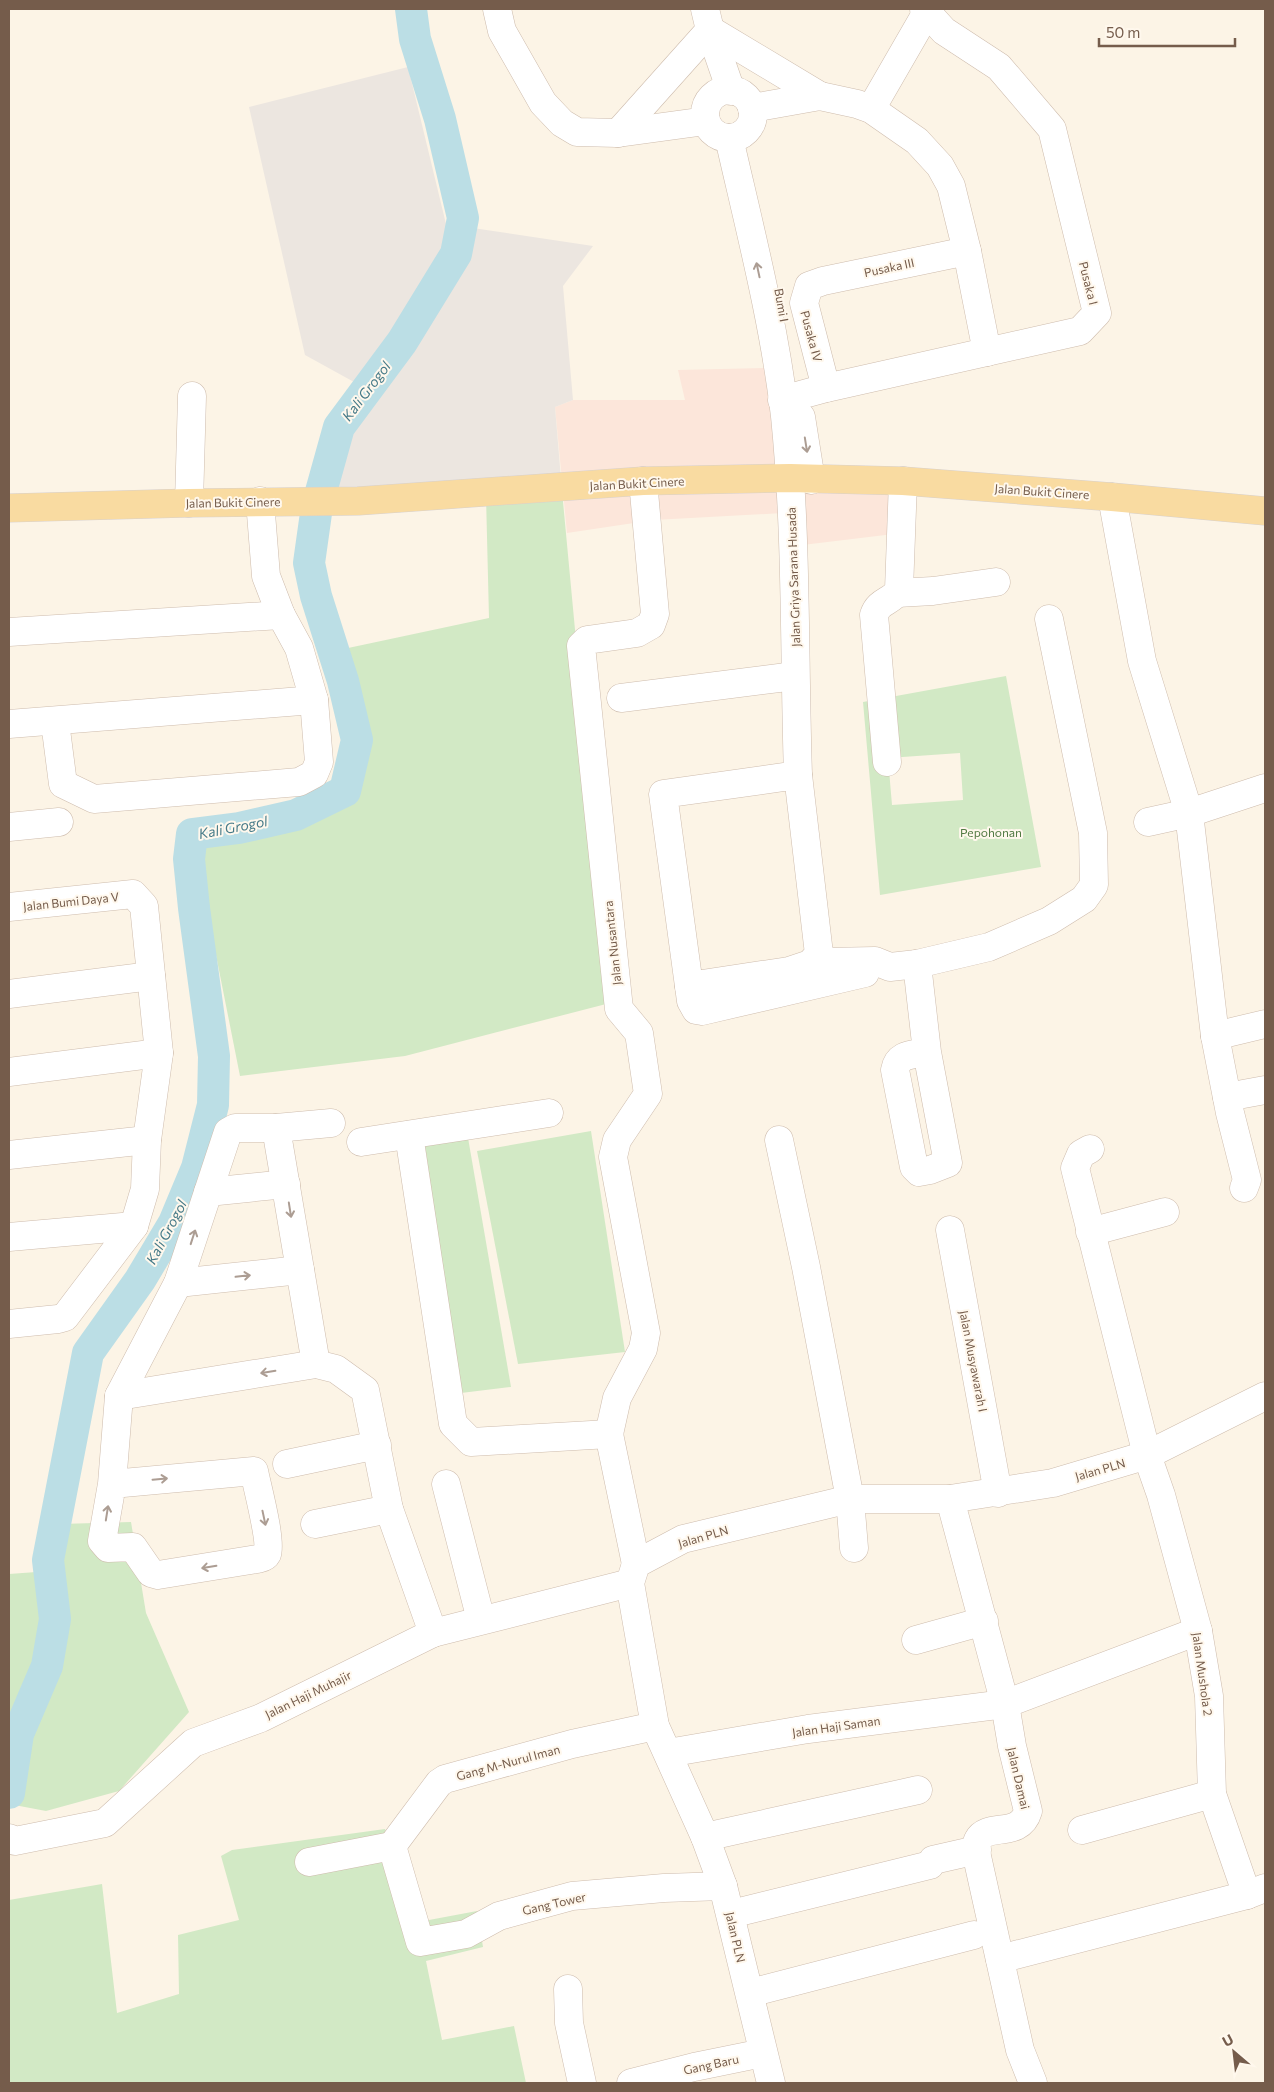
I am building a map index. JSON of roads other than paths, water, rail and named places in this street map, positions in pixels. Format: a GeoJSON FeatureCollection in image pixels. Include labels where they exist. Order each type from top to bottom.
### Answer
{"type":"FeatureCollection","features":[{"type":"Feature","properties":{"kind":"main road","name":"Jalan Bukit Cinere"},"geometry":{"type":"LineString","coordinates":[[9,508],[260,501],[358,501],[643,481],[801,479],[904,481],[1112,496],[1265,511]]}},
{"type":"Feature","properties":{"kind":"street"},"geometry":{"type":"LineString","coordinates":[[516,9],[499,20],[543,103],[562,123],[577,132],[618,133],[706,121]]}},
{"type":"Feature","properties":{"kind":"street"},"geometry":{"type":"LineString","coordinates":[[864,107],[923,10]]}},
{"type":"Feature","properties":{"kind":"street","name":"Pusaka I"},"geometry":{"type":"LineString","coordinates":[[790,398],[826,388],[1080,331],[1097,313],[1052,129],[999,67],[944,31],[923,10]]}},
{"type":"Feature","properties":{"kind":"street"},"geometry":{"type":"LineString","coordinates":[[618,133],[708,19]]}},
{"type":"Feature","properties":{"kind":"street"},"geometry":{"type":"LineString","coordinates":[[708,19],[820,96],[864,107],[917,142],[940,166],[951,186],[967,251],[987,352]]}},
{"type":"Feature","properties":{"kind":"street"},"geometry":{"type":"LineString","coordinates":[[708,19],[732,91]]}},
{"type":"Feature","properties":{"kind":"street"},"geometry":{"type":"LineString","coordinates":[[742,126],[748,100],[741,94],[732,91],[722,92],[714,96],[708,103],[705,112],[706,121],[715,134],[742,126],[820,96]]}},
{"type":"Feature","properties":{"kind":"street","name":"Bumi I"},"geometry":{"type":"LineString","coordinates":[[742,126],[776,351],[790,398],[801,479]]}},
{"type":"Feature","properties":{"kind":"street","name":"Pusaka III"},"geometry":{"type":"LineString","coordinates":[[811,285],[967,251]]}},
{"type":"Feature","properties":{"kind":"street","name":"Pusaka IV"},"geometry":{"type":"LineString","coordinates":[[811,285],[804,303],[826,388]]}},
{"type":"Feature","properties":{"kind":"street"},"geometry":{"type":"LineString","coordinates":[[190,503],[192,396]]}},
{"type":"Feature","properties":{"kind":"street","name":"Jalan Griya Sarana Husada"},"geometry":{"type":"LineString","coordinates":[[801,479],[795,676],[798,775],[812,968]]}},
{"type":"Feature","properties":{"kind":"street","name":"Jalan Nusantara"},"geometry":{"type":"LineString","coordinates":[[609,1434],[617,1398],[643,1349],[646,1333],[613,1157],[617,1140],[648,1094],[639,1034],[619,1009],[581,646],[587,640],[637,633],[652,625],[655,614],[643,481]]}},
{"type":"Feature","properties":{"kind":"street"},"geometry":{"type":"LineString","coordinates":[[897,593],[899,590],[904,481]]}},
{"type":"Feature","properties":{"kind":"street"},"geometry":{"type":"LineString","coordinates":[[1112,496],[1142,661],[1189,813],[1215,1036],[1227,1097],[1247,1180],[1244,1188]]}},
{"type":"Feature","properties":{"kind":"street"},"geometry":{"type":"LineString","coordinates":[[55,722],[64,784],[94,799],[299,782],[314,774],[319,762],[314,700],[299,648],[281,615],[266,576],[260,501]]}},
{"type":"Feature","properties":{"kind":"street"},"geometry":{"type":"LineString","coordinates":[[887,762],[874,615],[877,606],[897,593],[933,591],[996,582]]}},
{"type":"Feature","properties":{"kind":"street"},"geometry":{"type":"LineString","coordinates":[[9,632],[281,615]]}},
{"type":"Feature","properties":{"kind":"street"},"geometry":{"type":"LineString","coordinates":[[798,775],[663,794],[687,1003],[790,971],[812,968],[827,962],[875,961],[890,967],[917,964],[989,947],[1050,921],[1084,899],[1094,885],[1093,833],[1049,619]]}},
{"type":"Feature","properties":{"kind":"street"},"geometry":{"type":"LineString","coordinates":[[621,698],[795,676]]}},
{"type":"Feature","properties":{"kind":"street"},"geometry":{"type":"LineString","coordinates":[[9,724],[55,722],[314,700]]}},
{"type":"Feature","properties":{"kind":"street"},"geometry":{"type":"LineString","coordinates":[[1148,822],[1189,813],[1265,788]]}},
{"type":"Feature","properties":{"kind":"street"},"geometry":{"type":"LineString","coordinates":[[9,827],[59,822]]}},
{"type":"Feature","properties":{"kind":"street","name":"Jalan Bumi Daya V"},"geometry":{"type":"LineString","coordinates":[[9,907],[133,894],[144,906],[151,976]]}},
{"type":"Feature","properties":{"kind":"street"},"geometry":{"type":"LineString","coordinates":[[917,964],[927,1052]]}},
{"type":"Feature","properties":{"kind":"street"},"geometry":{"type":"LineString","coordinates":[[9,994],[151,976],[159,1053],[147,1140],[145,1188],[134,1226],[65,1317],[9,1324]]}},
{"type":"Feature","properties":{"kind":"street"},"geometry":{"type":"LineString","coordinates":[[1215,1036],[1265,1024]]}},
{"type":"Feature","properties":{"kind":"street"},"geometry":{"type":"LineString","coordinates":[[9,1072],[159,1053]]}},
{"type":"Feature","properties":{"kind":"street"},"geometry":{"type":"LineString","coordinates":[[1227,1097],[1265,1090]]}},
{"type":"Feature","properties":{"kind":"street"},"geometry":{"type":"LineString","coordinates":[[361,1142],[549,1113]]}},
{"type":"Feature","properties":{"kind":"street"},"geometry":{"type":"LineString","coordinates":[[112,1484],[254,1471],[267,1535],[268,1552],[264,1558],[158,1575],[151,1573],[133,1546],[108,1548],[102,1541],[112,1484],[119,1396],[178,1283],[228,1132],[231,1128],[276,1128],[331,1123]]}},
{"type":"Feature","properties":{"kind":"street"},"geometry":{"type":"LineString","coordinates":[[276,1128],[316,1364]]}},
{"type":"Feature","properties":{"kind":"street"},"geometry":{"type":"LineString","coordinates":[[410,1135],[453,1424],[471,1442],[609,1434],[633,1574]]}},
{"type":"Feature","properties":{"kind":"street"},"geometry":{"type":"LineString","coordinates":[[9,1155],[147,1140]]}},
{"type":"Feature","properties":{"kind":"street"},"geometry":{"type":"LineString","coordinates":[[779,1140],[806,1267],[850,1499],[854,1548]]}},
{"type":"Feature","properties":{"kind":"street","name":"Jalan Mushola 2"},"geometry":{"type":"LineString","coordinates":[[1090,1149],[1082,1154],[1075,1168],[1147,1455],[1161,1495],[1198,1631],[1209,1696],[1212,1794],[1256,1891]]}},
{"type":"Feature","properties":{"kind":"street"},"geometry":{"type":"LineString","coordinates":[[208,1192],[286,1184]]}},
{"type":"Feature","properties":{"kind":"street"},"geometry":{"type":"LineString","coordinates":[[1090,1232],[1165,1212]]}},
{"type":"Feature","properties":{"kind":"street"},"geometry":{"type":"LineString","coordinates":[[9,1238],[134,1226]]}},
{"type":"Feature","properties":{"kind":"street","name":"Jalan Musyawarah I"},"geometry":{"type":"LineString","coordinates":[[950,1230],[998,1493]]}},
{"type":"Feature","properties":{"kind":"street"},"geometry":{"type":"LineString","coordinates":[[178,1283],[300,1270]]}},
{"type":"Feature","properties":{"kind":"street"},"geometry":{"type":"LineString","coordinates":[[119,1396],[316,1364],[336,1369],[365,1390],[378,1445],[389,1509],[433,1633]]}},
{"type":"Feature","properties":{"kind":"street","name":"Jalan PLN"},"geometry":{"type":"LineString","coordinates":[[771,2083],[723,1886],[705,1837],[655,1726],[633,1574],[683,1539],[850,1499],[950,1499],[1053,1483],[1147,1455],[1265,1396]]}},
{"type":"Feature","properties":{"kind":"street"},"geometry":{"type":"LineString","coordinates":[[287,1464],[378,1445]]}},
{"type":"Feature","properties":{"kind":"street"},"geometry":{"type":"LineString","coordinates":[[446,1484],[481,1620]]}},
{"type":"Feature","properties":{"kind":"street","name":"Jalan Damai"},"geometry":{"type":"LineString","coordinates":[[950,1499],[1005,1704],[1012,1746],[1028,1811],[1025,1821],[1019,1825],[983,1834],[977,1841],[977,1850]]}},
{"type":"Feature","properties":{"kind":"street"},"geometry":{"type":"LineString","coordinates":[[316,1524],[389,1509]]}},
{"type":"Feature","properties":{"kind":"street","name":"Jalan Haji Muhajir"},"geometry":{"type":"LineString","coordinates":[[12,1840],[105,1824],[193,1743],[261,1718],[433,1633],[633,1574]]}},
{"type":"Feature","properties":{"kind":"street"},"geometry":{"type":"LineString","coordinates":[[916,1640],[984,1621]]}},
{"type":"Feature","properties":{"kind":"street","name":"Jalan Haji Saman"},"geometry":{"type":"LineString","coordinates":[[668,1753],[808,1730],[1005,1704],[1198,1631]]}},
{"type":"Feature","properties":{"kind":"street","name":"Gang M-Nurul Iman"},"geometry":{"type":"LineString","coordinates":[[392,1846],[438,1783],[445,1779],[572,1744],[655,1726]]}},
{"type":"Feature","properties":{"kind":"street"},"geometry":{"type":"LineString","coordinates":[[705,1837],[918,1790]]}},
{"type":"Feature","properties":{"kind":"street"},"geometry":{"type":"LineString","coordinates":[[1082,1830],[1212,1794]]}},
{"type":"Feature","properties":{"kind":"street"},"geometry":{"type":"LineString","coordinates":[[309,1862],[392,1846]]}},
{"type":"Feature","properties":{"kind":"street","name":"Gang Tower"},"geometry":{"type":"LineString","coordinates":[[392,1846],[420,1942],[466,1934],[498,1916],[572,1896],[664,1888],[723,1886]]}},
{"type":"Feature","properties":{"kind":"street"},"geometry":{"type":"LineString","coordinates":[[731,1914],[930,1865],[933,1860],[977,1850],[1020,2050],[1033,2083]]}},
{"type":"Feature","properties":{"kind":"street"},"geometry":{"type":"LineString","coordinates":[[1000,1959],[1256,1891]]}},
{"type":"Feature","properties":{"kind":"street"},"geometry":{"type":"LineString","coordinates":[[750,1994],[974,1936]]}},
{"type":"Feature","properties":{"kind":"street"},"geometry":{"type":"LineString","coordinates":[[568,1989],[569,2022],[582,2083]]}},
{"type":"Feature","properties":{"kind":"street","name":"Gang Baru"},"geometry":{"type":"LineString","coordinates":[[631,2083],[694,2067],[763,2053]]}},
{"type":"Feature","properties":{"kind":"waterway","name":"Kali Grogol"},"geometry":{"type":"LineString","coordinates":[[9,1793],[18,1734],[47,1666],[55,1619],[48,1560],[88,1353],[140,1280],[174,1223],[197,1168],[213,1105],[214,1056],[189,859],[192,834],[239,828],[296,815],[345,791],[357,740],[343,681],[316,596],[309,563],[317,506],[339,427],[402,342],[456,254],[463,218],[440,119],[415,39],[411,9]]}},
{"type":"Feature","properties":{"kind":"park label","name":"Pepohonan"},"geometry":{"type":"Point","coordinates":[991,832]}}]}
